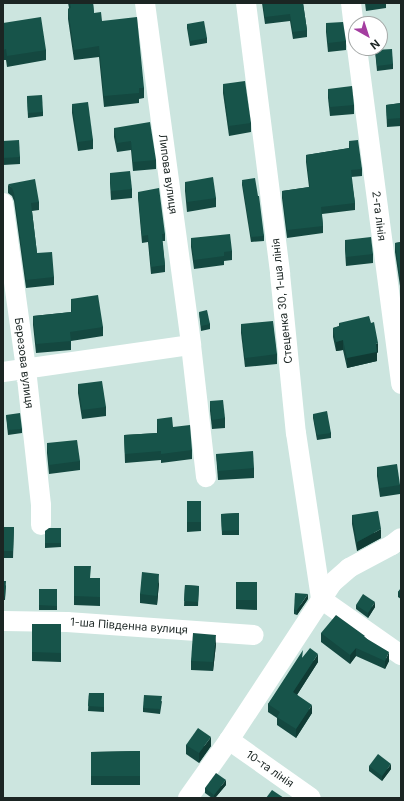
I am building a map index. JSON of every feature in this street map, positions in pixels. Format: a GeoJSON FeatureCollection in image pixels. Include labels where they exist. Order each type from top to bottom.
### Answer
{"type":"FeatureCollection","features":[{"type":"Feature","properties":{"kind":"street","name":"Липова вулиця"},"geometry":{"type":"LineString","coordinates":[[145,3],[191,345],[206,477]]}},
{"type":"Feature","properties":{"kind":"street","name":"Стеценка 30, 1-ша лінія"},"geometry":{"type":"LineString","coordinates":[[246,3],[280,274],[296,433],[321,599]]}},
{"type":"Feature","properties":{"kind":"street"},"geometry":{"type":"LineString","coordinates":[[351,3],[353,16]]}},
{"type":"Feature","properties":{"kind":"street","name":"2-га лінія"},"geometry":{"type":"LineString","coordinates":[[358,56],[401,384]]}},
{"type":"Feature","properties":{"kind":"street","name":"Березова вулиця"},"geometry":{"type":"LineString","coordinates":[[3,203],[26,369],[41,505],[41,525]]}},
{"type":"Feature","properties":{"kind":"street"},"geometry":{"type":"LineString","coordinates":[[3,372],[191,345]]}},
{"type":"Feature","properties":{"kind":"street"},"geometry":{"type":"LineString","coordinates":[[188,798],[229,740],[332,583],[349,568],[392,545],[401,538]]}},
{"type":"Feature","properties":{"kind":"street"},"geometry":{"type":"LineString","coordinates":[[321,599],[401,655]]}},
{"type":"Feature","properties":{"kind":"street","name":"1-ша Південна вулиця"},"geometry":{"type":"LineString","coordinates":[[3,621],[66,622],[254,635]]}},
{"type":"Feature","properties":{"kind":"street","name":"10-та лінія"},"geometry":{"type":"LineString","coordinates":[[229,740],[311,798]]}},
{"type":"Feature","properties":{"kind":"building"},"geometry":{"type":"Polygon","coordinates":[[[70,3],[93,3],[94,13],[101,12],[102,21],[137,17],[144,88],[139,88],[139,93],[104,96],[99,46],[74,50],[68,9],[71,8],[70,3]]]}},
{"type":"Feature","properties":{"kind":"building"},"geometry":{"type":"Polygon","coordinates":[[[263,3],[303,3],[307,30],[293,32],[290,14],[265,17],[263,3]]]}},
{"type":"Feature","properties":{"kind":"building"},"geometry":{"type":"Polygon","coordinates":[[[41,17],[46,50],[7,56],[6,49],[3,50],[3,23],[41,17]]]}},
{"type":"Feature","properties":{"kind":"building"},"geometry":{"type":"Polygon","coordinates":[[[204,21],[207,38],[190,41],[187,24],[204,21]]]}},
{"type":"Feature","properties":{"kind":"building"},"geometry":{"type":"Polygon","coordinates":[[[343,22],[346,41],[328,43],[326,23],[343,22]]]}},
{"type":"Feature","properties":{"kind":"building"},"geometry":{"type":"Polygon","coordinates":[[[388,49],[392,49],[393,64],[377,66],[376,56],[388,56],[388,49]]]}},
{"type":"Feature","properties":{"kind":"building"},"geometry":{"type":"Polygon","coordinates":[[[245,81],[251,123],[229,126],[223,84],[245,81]]]}},
{"type":"Feature","properties":{"kind":"building"},"geometry":{"type":"Polygon","coordinates":[[[352,86],[354,105],[330,107],[328,89],[352,86]]]}},
{"type":"Feature","properties":{"kind":"building"},"geometry":{"type":"Polygon","coordinates":[[[42,95],[43,112],[28,113],[27,96],[42,95]]]}},
{"type":"Feature","properties":{"kind":"building"},"geometry":{"type":"Polygon","coordinates":[[[88,102],[93,140],[78,142],[72,104],[88,102]]]}},
{"type":"Feature","properties":{"kind":"building"},"geometry":{"type":"Polygon","coordinates":[[[401,103],[401,118],[387,119],[386,105],[401,103]]]}},
{"type":"Feature","properties":{"kind":"building"},"geometry":{"type":"Polygon","coordinates":[[[150,122],[156,160],[133,162],[131,141],[117,143],[114,128],[150,122]]]}},
{"type":"Feature","properties":{"kind":"building"},"geometry":{"type":"Polygon","coordinates":[[[19,140],[20,157],[3,158],[3,141],[19,140]]]}},
{"type":"Feature","properties":{"kind":"building"},"geometry":{"type":"Polygon","coordinates":[[[358,140],[362,169],[351,170],[355,203],[321,207],[323,226],[287,230],[282,191],[310,187],[306,155],[350,148],[349,141],[358,140]]]}},
{"type":"Feature","properties":{"kind":"building"},"geometry":{"type":"Polygon","coordinates":[[[130,171],[132,189],[111,191],[110,173],[130,171]]]}},
{"type":"Feature","properties":{"kind":"building"},"geometry":{"type":"Polygon","coordinates":[[[213,177],[216,198],[187,202],[185,182],[213,177]]]}},
{"type":"Feature","properties":{"kind":"building"},"geometry":{"type":"Polygon","coordinates":[[[255,178],[264,236],[251,237],[242,180],[255,178]]]}},
{"type":"Feature","properties":{"kind":"building"},"geometry":{"type":"Polygon","coordinates":[[[35,179],[39,202],[31,203],[37,253],[52,252],[54,277],[26,280],[14,193],[12,188],[8,185],[35,179]]]}},
{"type":"Feature","properties":{"kind":"building"},"geometry":{"type":"Polygon","coordinates":[[[159,188],[165,234],[162,234],[165,265],[151,267],[148,235],[142,236],[138,192],[159,188]]]}},
{"type":"Feature","properties":{"kind":"building"},"geometry":{"type":"Polygon","coordinates":[[[230,234],[232,251],[224,252],[224,256],[194,260],[191,238],[230,234]]]}},
{"type":"Feature","properties":{"kind":"building"},"geometry":{"type":"Polygon","coordinates":[[[371,237],[373,254],[346,257],[345,240],[371,237]]]}},
{"type":"Feature","properties":{"kind":"building"},"geometry":{"type":"Polygon","coordinates":[[[401,242],[401,277],[400,277],[395,243],[401,242]]]}},
{"type":"Feature","properties":{"kind":"building"},"geometry":{"type":"Polygon","coordinates":[[[98,295],[103,327],[70,332],[71,341],[36,344],[33,316],[72,312],[71,299],[98,295]]]}},
{"type":"Feature","properties":{"kind":"building"},"geometry":{"type":"Polygon","coordinates":[[[207,310],[210,324],[201,326],[199,312],[207,310]]]}},
{"type":"Feature","properties":{"kind":"building"},"geometry":{"type":"Polygon","coordinates":[[[369,316],[371,323],[374,322],[378,343],[376,344],[377,352],[347,358],[343,340],[336,342],[333,328],[340,326],[339,323],[369,316]]]}},
{"type":"Feature","properties":{"kind":"building"},"geometry":{"type":"Polygon","coordinates":[[[273,321],[277,354],[245,358],[241,324],[273,321]]]}},
{"type":"Feature","properties":{"kind":"building"},"geometry":{"type":"Polygon","coordinates":[[[102,381],[106,407],[82,410],[78,384],[102,381]]]}},
{"type":"Feature","properties":{"kind":"building"},"geometry":{"type":"Polygon","coordinates":[[[223,400],[225,418],[212,420],[210,401],[223,400]]]}},
{"type":"Feature","properties":{"kind":"building"},"geometry":{"type":"Polygon","coordinates":[[[327,411],[331,433],[317,435],[313,414],[327,411]]]}},
{"type":"Feature","properties":{"kind":"building"},"geometry":{"type":"Polygon","coordinates":[[[20,413],[22,429],[8,430],[6,415],[20,413]]]}},
{"type":"Feature","properties":{"kind":"building"},"geometry":{"type":"Polygon","coordinates":[[[172,417],[173,427],[190,425],[192,450],[161,454],[161,451],[125,454],[124,435],[158,433],[157,419],[172,417]]]}},
{"type":"Feature","properties":{"kind":"building"},"geometry":{"type":"Polygon","coordinates":[[[77,440],[80,461],[49,465],[47,443],[77,440]]]}},
{"type":"Feature","properties":{"kind":"building"},"geometry":{"type":"Polygon","coordinates":[[[253,451],[254,468],[218,471],[216,454],[253,451]]]}},
{"type":"Feature","properties":{"kind":"building"},"geometry":{"type":"Polygon","coordinates":[[[397,464],[400,485],[380,488],[377,467],[397,464]]]}},
{"type":"Feature","properties":{"kind":"building"},"geometry":{"type":"Polygon","coordinates":[[[187,501],[201,501],[201,522],[187,522],[187,501]]]}},
{"type":"Feature","properties":{"kind":"building"},"geometry":{"type":"Polygon","coordinates":[[[378,511],[381,529],[357,542],[352,515],[378,511]]]}},
{"type":"Feature","properties":{"kind":"building"},"geometry":{"type":"Polygon","coordinates":[[[239,513],[239,530],[222,531],[221,514],[239,513]]]}},
{"type":"Feature","properties":{"kind":"building"},"geometry":{"type":"Polygon","coordinates":[[[3,527],[14,527],[13,551],[3,551],[3,527]]]}},
{"type":"Feature","properties":{"kind":"building"},"geometry":{"type":"Polygon","coordinates":[[[49,528],[61,528],[61,543],[45,543],[45,531],[49,528]]]}},
{"type":"Feature","properties":{"kind":"building"},"geometry":{"type":"Polygon","coordinates":[[[74,566],[91,566],[90,578],[100,578],[100,597],[74,596],[74,566]]]}},
{"type":"Feature","properties":{"kind":"building"},"geometry":{"type":"Polygon","coordinates":[[[142,572],[159,574],[157,596],[140,594],[142,572]]]}},
{"type":"Feature","properties":{"kind":"building"},"geometry":{"type":"Polygon","coordinates":[[[3,581],[6,581],[5,596],[3,595],[3,581]]]}},
{"type":"Feature","properties":{"kind":"building"},"geometry":{"type":"Polygon","coordinates":[[[236,582],[257,582],[257,600],[236,600],[236,582]]]}},
{"type":"Feature","properties":{"kind":"building"},"geometry":{"type":"Polygon","coordinates":[[[185,585],[199,586],[198,602],[184,601],[185,585]]]}},
{"type":"Feature","properties":{"kind":"building"},"geometry":{"type":"Polygon","coordinates":[[[39,589],[57,589],[57,606],[39,605],[39,589]]]}},
{"type":"Feature","properties":{"kind":"building"},"geometry":{"type":"Polygon","coordinates":[[[295,593],[308,594],[297,610],[294,610],[295,593]]]}},
{"type":"Feature","properties":{"kind":"building"},"geometry":{"type":"Polygon","coordinates":[[[363,594],[375,602],[368,613],[356,605],[363,594]]]}},
{"type":"Feature","properties":{"kind":"building"},"geometry":{"type":"Polygon","coordinates":[[[336,615],[365,636],[364,637],[389,652],[385,661],[356,648],[350,655],[321,633],[336,615]]]}},
{"type":"Feature","properties":{"kind":"building"},"geometry":{"type":"Polygon","coordinates":[[[32,624],[61,624],[61,653],[32,652],[32,624]]]}},
{"type":"Feature","properties":{"kind":"building"},"geometry":{"type":"Polygon","coordinates":[[[193,633],[216,635],[213,662],[191,661],[193,633]]]}},
{"type":"Feature","properties":{"kind":"building"},"geometry":{"type":"Polygon","coordinates":[[[310,648],[318,654],[293,692],[312,705],[296,729],[277,717],[280,712],[268,704],[303,650],[302,658],[310,648]]]}},
{"type":"Feature","properties":{"kind":"building"},"geometry":{"type":"Polygon","coordinates":[[[89,693],[104,693],[104,707],[88,706],[89,693]]]}},
{"type":"Feature","properties":{"kind":"building"},"geometry":{"type":"Polygon","coordinates":[[[144,695],[162,696],[160,709],[143,708],[144,695]]]}},
{"type":"Feature","properties":{"kind":"building"},"geometry":{"type":"Polygon","coordinates":[[[198,728],[211,737],[199,753],[186,745],[198,728]]]}},
{"type":"Feature","properties":{"kind":"building"},"geometry":{"type":"Polygon","coordinates":[[[140,751],[140,776],[91,776],[91,752],[140,751]]]}},
{"type":"Feature","properties":{"kind":"building"},"geometry":{"type":"Polygon","coordinates":[[[378,754],[391,764],[382,776],[369,766],[378,754]]]}},
{"type":"Feature","properties":{"kind":"building"},"geometry":{"type":"Polygon","coordinates":[[[216,773],[226,780],[214,795],[205,788],[216,773]]]}},
{"type":"Feature","properties":{"kind":"building"},"geometry":{"type":"Polygon","coordinates":[[[272,790],[284,798],[266,798],[272,790]]]}}]}
